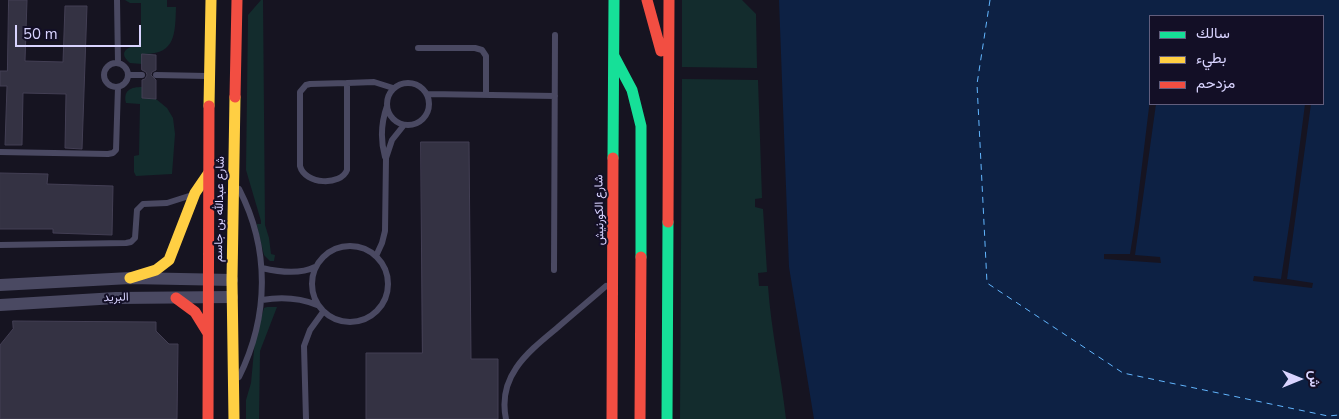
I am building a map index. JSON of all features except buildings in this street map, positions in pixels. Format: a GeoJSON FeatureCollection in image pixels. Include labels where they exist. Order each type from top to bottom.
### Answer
{"type":"FeatureCollection","features":[{"type":"Feature","properties":{"kind":"main road","name":"شارع عبدالله بن جاسم"},"geometry":{"type":"LineString","coordinates":[[208,419],[208,174],[211,0]]}},
{"type":"Feature","properties":{"kind":"main road","name":"شارع عبدالله بن جاسم"},"geometry":{"type":"LineString","coordinates":[[234,419],[232,280],[237,0]]}},
{"type":"Feature","properties":{"kind":"main road","name":"شارع الكورنيش"},"geometry":{"type":"LineString","coordinates":[[612,419],[614,0]]}},
{"type":"Feature","properties":{"kind":"main road"},"geometry":{"type":"LineString","coordinates":[[647,0],[668,74]]}},
{"type":"Feature","properties":{"kind":"main road"},"geometry":{"type":"LineString","coordinates":[[667,419],[669,0]]}},
{"type":"Feature","properties":{"kind":"main road"},"geometry":{"type":"LineString","coordinates":[[614,56],[634,89],[639,107],[641,126],[640,419]]}},
{"type":"Feature","properties":{"kind":"main road"},"geometry":{"type":"LineString","coordinates":[[130,278],[156,271],[169,260],[195,193],[208,174]]}},
{"type":"Feature","properties":{"kind":"main road"},"geometry":{"type":"LineString","coordinates":[[176,298],[184,302],[199,316],[208,333]]}},
{"type":"Feature","properties":{"kind":"street","name":"البريد"},"geometry":{"type":"LineString","coordinates":[[0,285],[130,278],[232,280]]}},
{"type":"Feature","properties":{"kind":"street","name":"البريد"},"geometry":{"type":"LineString","coordinates":[[0,305],[116,298],[232,297]]}},
{"type":"Feature","properties":{"kind":"lane"},"geometry":{"type":"LineString","coordinates":[[116,0],[118,63]]}},
{"type":"Feature","properties":{"kind":"lane"},"geometry":{"type":"LineString","coordinates":[[554,270],[555,35]]}},
{"type":"Feature","properties":{"kind":"lane"},"geometry":{"type":"LineString","coordinates":[[418,48],[475,48],[482,50],[486,56],[486,95]]}},
{"type":"Feature","properties":{"kind":"lane"},"geometry":{"type":"LineString","coordinates":[[118,63],[126,70],[128,75],[123,84],[118,87],[108,84],[104,75],[108,66],[118,63]]}},
{"type":"Feature","properties":{"kind":"lane"},"geometry":{"type":"LineString","coordinates":[[128,75],[142,75]]}},
{"type":"Feature","properties":{"kind":"lane"},"geometry":{"type":"LineString","coordinates":[[156,76],[211,76]]}},
{"type":"Feature","properties":{"kind":"lane"},"geometry":{"type":"LineString","coordinates":[[347,83],[347,170],[343,177],[339,179],[311,179],[303,174],[300,166],[300,92],[306,85],[310,84],[374,82],[393,88]]}},
{"type":"Feature","properties":{"kind":"lane"},"geometry":{"type":"LineString","coordinates":[[386,158],[382,148],[382,132],[384,116],[390,94],[393,88],[399,84],[412,83],[424,89],[428,94],[430,102],[429,110],[425,117],[412,125],[404,125],[392,118],[387,106]]}},
{"type":"Feature","properties":{"kind":"lane"},"geometry":{"type":"LineString","coordinates":[[0,152],[113,153],[116,150],[118,87]]}},
{"type":"Feature","properties":{"kind":"lane"},"geometry":{"type":"LineString","coordinates":[[428,94],[555,96]]}},
{"type":"Feature","properties":{"kind":"lane"},"geometry":{"type":"LineString","coordinates":[[376,256],[385,231],[386,158],[392,140],[404,125]]}},
{"type":"Feature","properties":{"kind":"lane"},"geometry":{"type":"LineString","coordinates":[[233,389],[245,366],[257,331],[262,300],[262,268],[257,237],[248,206],[234,178]]}},
{"type":"Feature","properties":{"kind":"lane"},"geometry":{"type":"LineString","coordinates":[[0,245],[126,244],[135,238],[139,206],[177,201],[195,193]]}},
{"type":"Feature","properties":{"kind":"lane"},"geometry":{"type":"LineString","coordinates":[[343,246],[355,246],[366,249],[376,256],[383,264],[387,274],[388,286],[386,296],[377,310],[364,320],[354,322],[343,322],[323,312],[317,305],[312,293],[311,279],[315,267],[322,257],[331,250],[343,246]]}},
{"type":"Feature","properties":{"kind":"lane"},"geometry":{"type":"LineString","coordinates":[[262,268],[282,271],[306,271],[315,267]]}},
{"type":"Feature","properties":{"kind":"lane"},"geometry":{"type":"LineString","coordinates":[[506,419],[505,395],[509,379],[518,364],[529,351],[614,280]]}},
{"type":"Feature","properties":{"kind":"lane"},"geometry":{"type":"LineString","coordinates":[[262,300],[282,298],[308,301],[317,305]]}},
{"type":"Feature","properties":{"kind":"lane"},"geometry":{"type":"LineString","coordinates":[[306,419],[304,346],[310,330],[323,312]]}},
{"type":"Feature","properties":{"kind":"green space"},"geometry":{"type":"Polygon","coordinates":[[[125,0],[167,0],[167,7],[176,7],[174,34],[171,41],[162,51],[142,54],[142,64],[130,63],[124,55],[124,52],[129,48],[141,44],[141,3],[130,3],[125,0]]]}},
{"type":"Feature","properties":{"kind":"green space"},"geometry":{"type":"Polygon","coordinates":[[[263,0],[265,225],[271,254],[275,255],[274,261],[270,261],[264,255],[257,226],[257,224],[261,224],[261,221],[246,170],[248,15],[263,0]]]}},
{"type":"Feature","properties":{"kind":"green space"},"geometry":{"type":"Polygon","coordinates":[[[682,0],[742,0],[756,14],[757,68],[682,67],[682,0]]]}},
{"type":"Feature","properties":{"kind":"green space"},"geometry":{"type":"Polygon","coordinates":[[[682,79],[758,80],[762,198],[755,199],[755,207],[763,209],[767,272],[758,273],[759,286],[768,286],[786,419],[680,419],[682,79]]]}},
{"type":"Feature","properties":{"kind":"green space"},"geometry":{"type":"Polygon","coordinates":[[[142,87],[142,98],[156,99],[167,108],[173,118],[175,134],[172,174],[136,176],[134,172],[134,156],[139,155],[140,104],[126,103],[125,99],[129,90],[142,87]]]}},
{"type":"Feature","properties":{"kind":"green space"},"geometry":{"type":"Polygon","coordinates":[[[277,307],[260,351],[259,419],[246,419],[246,400],[251,383],[255,340],[264,308],[277,307]]]}},
{"type":"Feature","properties":{"kind":"water"},"geometry":{"type":"Polygon","coordinates":[[[779,0],[1339,0],[1339,419],[814,419],[789,267],[779,0]]]}},
{"type":"Feature","properties":{"kind":"pier"},"geometry":{"type":"Polygon","coordinates":[[[1149,105],[1156,105],[1135,255],[1160,257],[1161,263],[1104,259],[1104,254],[1130,254],[1149,105]]]}},
{"type":"Feature","properties":{"kind":"pier"},"geometry":{"type":"Polygon","coordinates":[[[1305,105],[1311,105],[1287,279],[1313,283],[1312,288],[1253,281],[1254,276],[1281,279],[1305,105]]]}},
{"type":"Feature","properties":{"kind":"ferry route"},"geometry":{"type":"LineString","coordinates":[[990,0],[977,84],[987,283],[1123,373],[1328,416],[1339,415]]}},
{"type":"Feature","properties":{"kind":"traffic: fast"},"geometry":{"type":"LineString","coordinates":[[613,158],[614,0]]}},
{"type":"Feature","properties":{"kind":"traffic: fast"},"geometry":{"type":"LineString","coordinates":[[614,56],[632,90],[641,126],[641,257]]}},
{"type":"Feature","properties":{"kind":"traffic: fast"},"geometry":{"type":"LineString","coordinates":[[667,419],[668,222]]}},
{"type":"Feature","properties":{"kind":"traffic: slow"},"geometry":{"type":"LineString","coordinates":[[209,106],[211,0]]}},
{"type":"Feature","properties":{"kind":"traffic: slow"},"geometry":{"type":"LineString","coordinates":[[234,419],[232,280],[235,97]]}},
{"type":"Feature","properties":{"kind":"traffic: slow"},"geometry":{"type":"LineString","coordinates":[[130,278],[156,270],[169,260],[195,193],[208,174]]}},
{"type":"Feature","properties":{"kind":"traffic: jam"},"geometry":{"type":"LineString","coordinates":[[235,97],[237,0]]}},
{"type":"Feature","properties":{"kind":"traffic: jam"},"geometry":{"type":"LineString","coordinates":[[647,0],[661,51]]}},
{"type":"Feature","properties":{"kind":"traffic: jam"},"geometry":{"type":"LineString","coordinates":[[668,222],[669,0]]}},
{"type":"Feature","properties":{"kind":"traffic: jam"},"geometry":{"type":"LineString","coordinates":[[208,419],[209,106]]}},
{"type":"Feature","properties":{"kind":"traffic: jam"},"geometry":{"type":"LineString","coordinates":[[612,419],[613,158]]}},
{"type":"Feature","properties":{"kind":"traffic: jam"},"geometry":{"type":"LineString","coordinates":[[640,419],[641,257]]}},
{"type":"Feature","properties":{"kind":"traffic: jam"},"geometry":{"type":"LineString","coordinates":[[176,298],[195,312],[208,333]]}}]}
